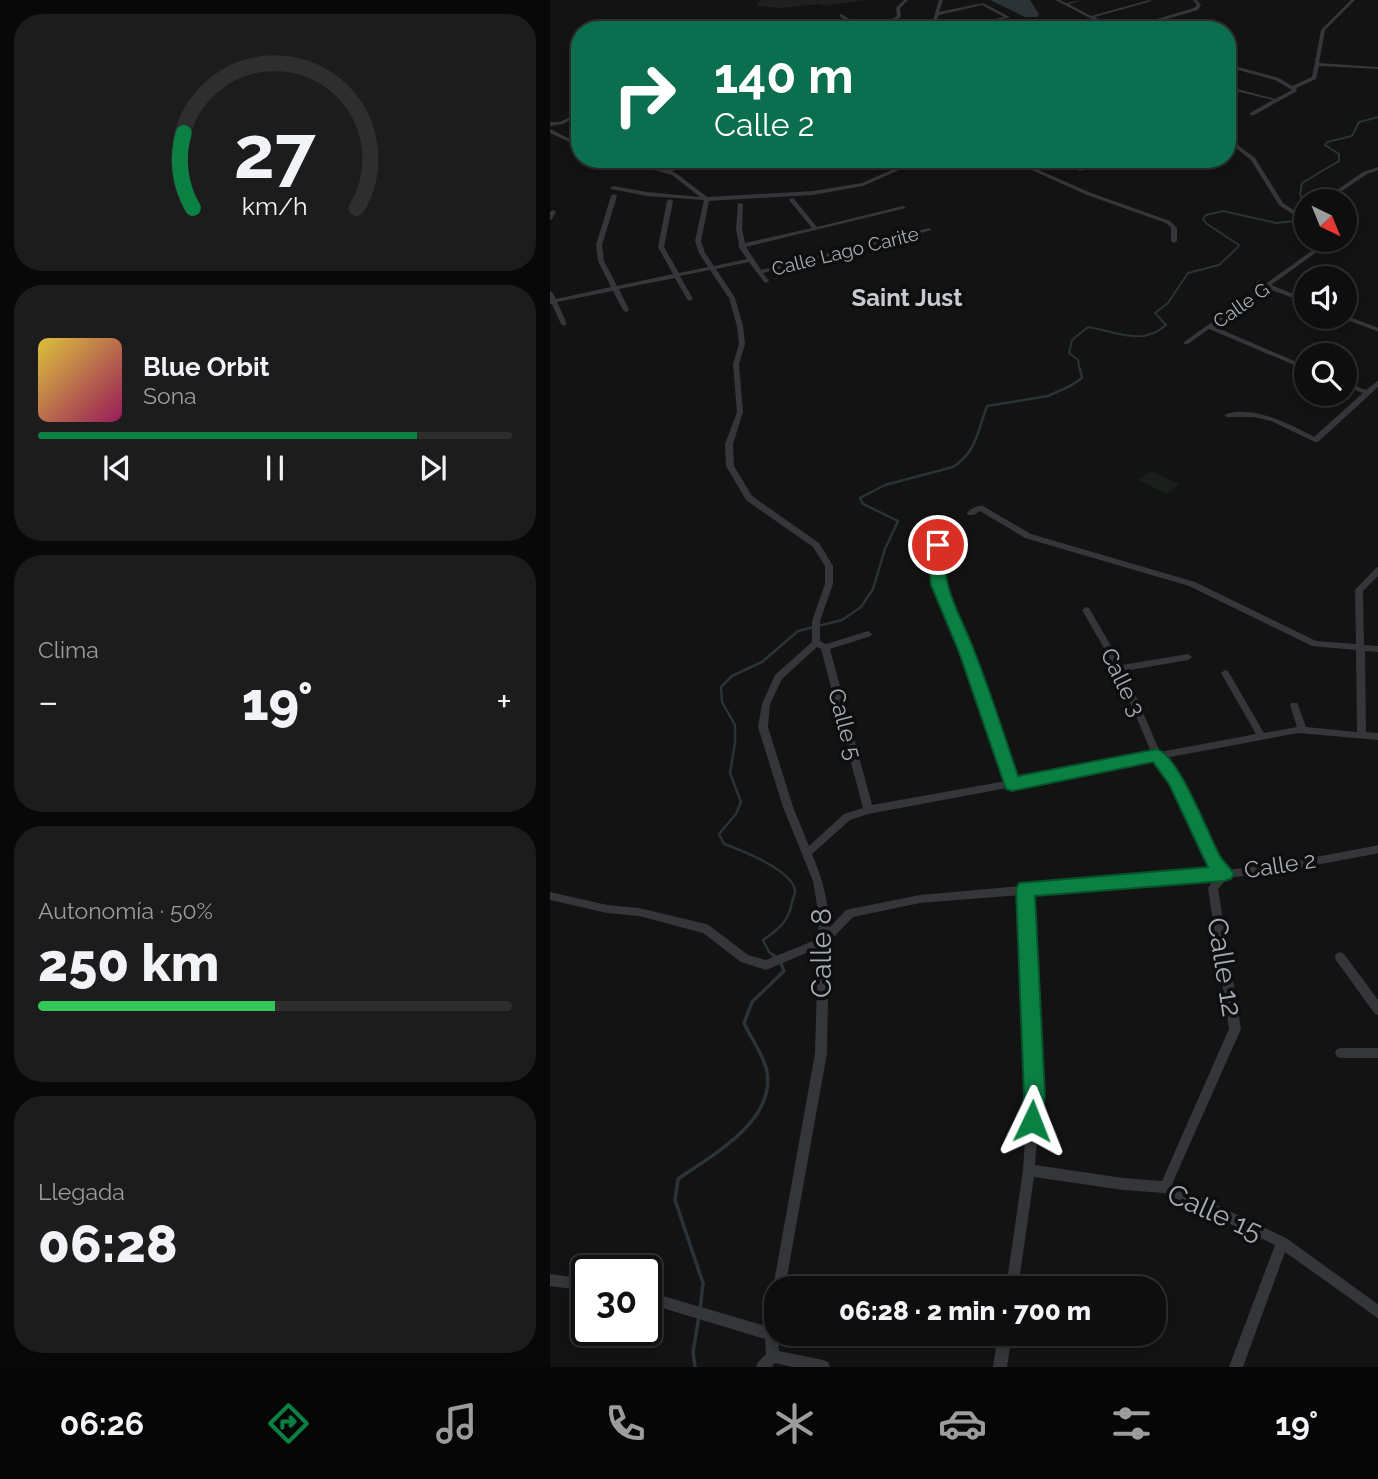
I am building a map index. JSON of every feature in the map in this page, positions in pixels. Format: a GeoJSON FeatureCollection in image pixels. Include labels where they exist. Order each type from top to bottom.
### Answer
{"type":"FeatureCollection","features":[{"type":"Feature","properties":{"kind":"street"},"geometry":{"type":"LineString","coordinates":[[891,21],[899,17],[898,8],[906,0]]}},
{"type":"Feature","properties":{"kind":"street"},"geometry":{"type":"LineString","coordinates":[[936,21],[941,0]]}},
{"type":"Feature","properties":{"kind":"street"},"geometry":{"type":"LineString","coordinates":[[1057,0],[1100,21]]}},
{"type":"Feature","properties":{"kind":"street"},"geometry":{"type":"LineString","coordinates":[[1066,4],[1082,0]]}},
{"type":"Feature","properties":{"kind":"street"},"geometry":{"type":"LineString","coordinates":[[1155,21],[1190,12],[1199,7],[1195,0]]}},
{"type":"Feature","properties":{"kind":"street"},"geometry":{"type":"LineString","coordinates":[[1293,89],[1312,80],[1323,30],[1353,0]]}},
{"type":"Feature","properties":{"kind":"street"},"geometry":{"type":"LineString","coordinates":[[1091,17],[1151,2]]}},
{"type":"Feature","properties":{"kind":"street"},"geometry":{"type":"LineString","coordinates":[[937,14],[983,4],[1008,17],[990,21]]}},
{"type":"Feature","properties":{"kind":"street"},"geometry":{"type":"LineString","coordinates":[[841,15],[852,21]]}},
{"type":"Feature","properties":{"kind":"street"},"geometry":{"type":"LineString","coordinates":[[1316,64],[1378,68]]}},
{"type":"Feature","properties":{"kind":"street"},"geometry":{"type":"LineString","coordinates":[[1236,68],[1277,79],[1296,93],[1252,114]]}},
{"type":"Feature","properties":{"kind":"street"},"geometry":{"type":"LineString","coordinates":[[1236,89],[1273,99]]}},
{"type":"Feature","properties":{"kind":"street"},"geometry":{"type":"LineString","coordinates":[[550,124],[568,119]]}},
{"type":"Feature","properties":{"kind":"street"},"geometry":{"type":"LineString","coordinates":[[550,131],[571,142]]}},
{"type":"Feature","properties":{"kind":"street"},"geometry":{"type":"LineString","coordinates":[[1236,145],[1253,159],[1281,204],[1294,213]]}},
{"type":"Feature","properties":{"kind":"street"},"geometry":{"type":"LineString","coordinates":[[652,168],[668,172],[707,199]]}},
{"type":"Feature","properties":{"kind":"street"},"geometry":{"type":"LineString","coordinates":[[668,172],[674,168]]}},
{"type":"Feature","properties":{"kind":"street"},"geometry":{"type":"LineString","coordinates":[[613,188],[707,199],[840,190],[898,168]]}},
{"type":"Feature","properties":{"kind":"street"},"geometry":{"type":"LineString","coordinates":[[1030,168],[1089,194],[1168,222],[1174,229],[1174,241]]}},
{"type":"Feature","properties":{"kind":"street"},"geometry":{"type":"LineString","coordinates":[[1077,168],[1082,170]]}},
{"type":"Feature","properties":{"kind":"street"},"geometry":{"type":"LineString","coordinates":[[1341,189],[1365,173],[1378,168]]}},
{"type":"Feature","properties":{"kind":"street"},"geometry":{"type":"LineString","coordinates":[[614,196],[599,245],[601,261],[626,310]]}},
{"type":"Feature","properties":{"kind":"street"},"geometry":{"type":"LineString","coordinates":[[707,199],[698,241],[702,253],[732,298],[742,344],[736,371],[740,412],[729,444],[730,466],[749,498],[816,545],[829,566],[829,584],[818,636],[868,634]]}},
{"type":"Feature","properties":{"kind":"street"},"geometry":{"type":"LineString","coordinates":[[792,200],[814,227]]}},
{"type":"Feature","properties":{"kind":"street"},"geometry":{"type":"LineString","coordinates":[[670,201],[661,247],[690,299]]}},
{"type":"Feature","properties":{"kind":"street"},"geometry":{"type":"LineString","coordinates":[[740,204],[737,230],[741,246],[766,281]]}},
{"type":"Feature","properties":{"kind":"street"},"geometry":{"type":"LineString","coordinates":[[741,246],[903,208]]}},
{"type":"Feature","properties":{"kind":"street","name":"Calle Lago Carite"},"geometry":{"type":"LineString","coordinates":[[760,272],[929,230]]}},
{"type":"Feature","properties":{"kind":"street","name":"Calle G"},"geometry":{"type":"LineString","coordinates":[[1186,343],[1314,252]]}},
{"type":"Feature","properties":{"kind":"street"},"geometry":{"type":"LineString","coordinates":[[552,302],[750,260]]}},
{"type":"Feature","properties":{"kind":"street"},"geometry":{"type":"LineString","coordinates":[[1267,286],[1294,297]]}},
{"type":"Feature","properties":{"kind":"street"},"geometry":{"type":"LineString","coordinates":[[550,293],[564,324]]}},
{"type":"Feature","properties":{"kind":"street"},"geometry":{"type":"LineString","coordinates":[[1357,322],[1378,330]]}},
{"type":"Feature","properties":{"kind":"street"},"geometry":{"type":"LineString","coordinates":[[1209,327],[1294,364]]}},
{"type":"Feature","properties":{"kind":"street"},"geometry":{"type":"LineString","coordinates":[[1227,415],[1262,415],[1282,422],[1315,440],[1378,382]]}},
{"type":"Feature","properties":{"kind":"street"},"geometry":{"type":"LineString","coordinates":[[1357,389],[1366,392]]}},
{"type":"Feature","properties":{"kind":"street"},"geometry":{"type":"LineString","coordinates":[[971,513],[980,508],[1028,536],[1192,584],[1315,644],[1378,649]]}},
{"type":"Feature","properties":{"kind":"street"},"geometry":{"type":"LineString","coordinates":[[938,545],[938,585],[967,652],[1012,784]]}},
{"type":"Feature","properties":{"kind":"street"},"geometry":{"type":"LineString","coordinates":[[1362,735],[1359,590],[1378,570]]}},
{"type":"Feature","properties":{"kind":"street","name":"Calle 3"},"geometry":{"type":"LineString","coordinates":[[1086,610],[1120,669],[1157,755]]}},
{"type":"Feature","properties":{"kind":"street","name":"Calle 5"},"geometry":{"type":"LineString","coordinates":[[818,636],[868,810]]}},
{"type":"Feature","properties":{"kind":"street","name":"Calle 8"},"geometry":{"type":"LineString","coordinates":[[781,1276],[821,1053],[822,897],[770,754],[763,727],[766,704],[778,677],[818,636]]}},
{"type":"Feature","properties":{"kind":"street"},"geometry":{"type":"LineString","coordinates":[[1120,669],[1188,657]]}},
{"type":"Feature","properties":{"kind":"street"},"geometry":{"type":"LineString","coordinates":[[1225,673],[1262,736]]}},
{"type":"Feature","properties":{"kind":"street"},"geometry":{"type":"LineString","coordinates":[[1294,705],[1303,731]]}},
{"type":"Feature","properties":{"kind":"street"},"geometry":{"type":"LineString","coordinates":[[807,853],[846,817],[868,810],[1262,736],[1303,731],[1378,737]]}},
{"type":"Feature","properties":{"kind":"street"},"geometry":{"type":"LineString","coordinates":[[1157,755],[1176,781],[1216,865],[1224,874]]}},
{"type":"Feature","properties":{"kind":"street","name":"Calle 2"},"geometry":{"type":"LineString","coordinates":[[822,942],[850,913],[920,899],[1224,874],[1284,867],[1378,849]]}},
{"type":"Feature","properties":{"kind":"street","name":"Calle 12"},"geometry":{"type":"LineString","coordinates":[[1165,1187],[1235,1029],[1213,888],[1224,874]]}},
{"type":"Feature","properties":{"kind":"street"},"geometry":{"type":"LineString","coordinates":[[1014,1276],[1029,1170],[1034,1096],[1025,889]]}},
{"type":"Feature","properties":{"kind":"street"},"geometry":{"type":"LineString","coordinates":[[550,896],[607,909],[639,912],[706,929],[745,959],[766,965],[822,942]]}},
{"type":"Feature","properties":{"kind":"street"},"geometry":{"type":"LineString","coordinates":[[1340,957],[1378,1010]]}},
{"type":"Feature","properties":{"kind":"street"},"geometry":{"type":"LineString","coordinates":[[1341,1053],[1378,1053]]}},
{"type":"Feature","properties":{"kind":"street","name":"Calle 15"},"geometry":{"type":"LineString","coordinates":[[1029,1170],[1123,1184],[1165,1187],[1282,1242],[1377,1308]]}},
{"type":"Feature","properties":{"kind":"street"},"geometry":{"type":"LineString","coordinates":[[1236,1367],[1282,1242]]}},
{"type":"Feature","properties":{"kind":"street"},"geometry":{"type":"LineString","coordinates":[[550,1280],[571,1283]]}},
{"type":"Feature","properties":{"kind":"street"},"geometry":{"type":"LineString","coordinates":[[662,1302],[764,1332]]}},
{"type":"Feature","properties":{"kind":"street"},"geometry":{"type":"LineString","coordinates":[[763,1367],[773,1356],[772,1346]]}},
{"type":"Feature","properties":{"kind":"street"},"geometry":{"type":"LineString","coordinates":[[1000,1367],[1003,1346]]}},
{"type":"Feature","properties":{"kind":"street"},"geometry":{"type":"LineString","coordinates":[[773,1356],[823,1367]]}},
{"type":"Feature","properties":{"kind":"shaded area"},"geometry":{"type":"Polygon","coordinates":[[[761,0],[866,0],[781,8],[756,6],[761,0]]]}},
{"type":"Feature","properties":{"kind":"shaded area"},"geometry":{"type":"Polygon","coordinates":[[[990,0],[1030,0],[1039,14],[1037,17],[1025,17],[990,0]]]}},
{"type":"Feature","properties":{"kind":"shaded area"},"geometry":{"type":"Polygon","coordinates":[[[1151,471],[1179,484],[1167,494],[1139,480],[1151,471]]]}},
{"type":"Feature","properties":{"kind":"waterway"},"geometry":{"type":"LineString","coordinates":[[1301,189],[1302,183],[1339,161],[1339,154],[1325,145],[1327,142],[1352,136],[1359,122],[1379,117]]}},
{"type":"Feature","properties":{"kind":"waterway"},"geometry":{"type":"LineString","coordinates":[[1080,371],[1078,360],[1069,353],[1072,340],[1088,327],[1128,336],[1157,332],[1166,325],[1155,313],[1168,303],[1188,273],[1219,265],[1237,248],[1239,245],[1207,224],[1203,219],[1206,215],[1223,211],[1276,223],[1294,221]]}},
{"type":"Feature","properties":{"kind":"waterway"},"geometry":{"type":"LineString","coordinates":[[775,957],[763,940],[785,920],[795,891],[792,883],[777,869],[724,844],[719,834],[736,814],[741,802],[730,773],[735,725],[722,702],[721,687],[732,676],[762,662],[798,631],[842,620],[861,607],[873,589],[885,549],[898,521],[863,504],[860,498],[885,485],[953,467],[971,448],[987,406],[1048,396],[1082,378],[1080,369]]}},
{"type":"Feature","properties":{"kind":"waterway"},"geometry":{"type":"LineString","coordinates":[[773,955],[777,958]]}},
{"type":"Feature","properties":{"kind":"waterway"},"geometry":{"type":"LineString","coordinates":[[700,1310],[703,1283],[675,1200],[678,1179],[738,1135],[761,1106],[767,1090],[767,1072],[744,1023],[752,1002],[784,971],[781,963]]}},
{"type":"Feature","properties":{"kind":"waterway"},"geometry":{"type":"LineString","coordinates":[[695,1367],[693,1352],[699,1316]]}},
{"type":"Feature","properties":{"kind":"district","name":"Saint Just"},"geometry":{"type":"Point","coordinates":[907,298]}},
{"type":"Feature","properties":{"kind":"route"},"geometry":{"type":"LineString","coordinates":[[938,545],[938,585],[967,652],[1012,784],[1157,755],[1176,781],[1216,865],[1224,874],[1025,889],[1034,1096],[1032,1121]]}}]}
